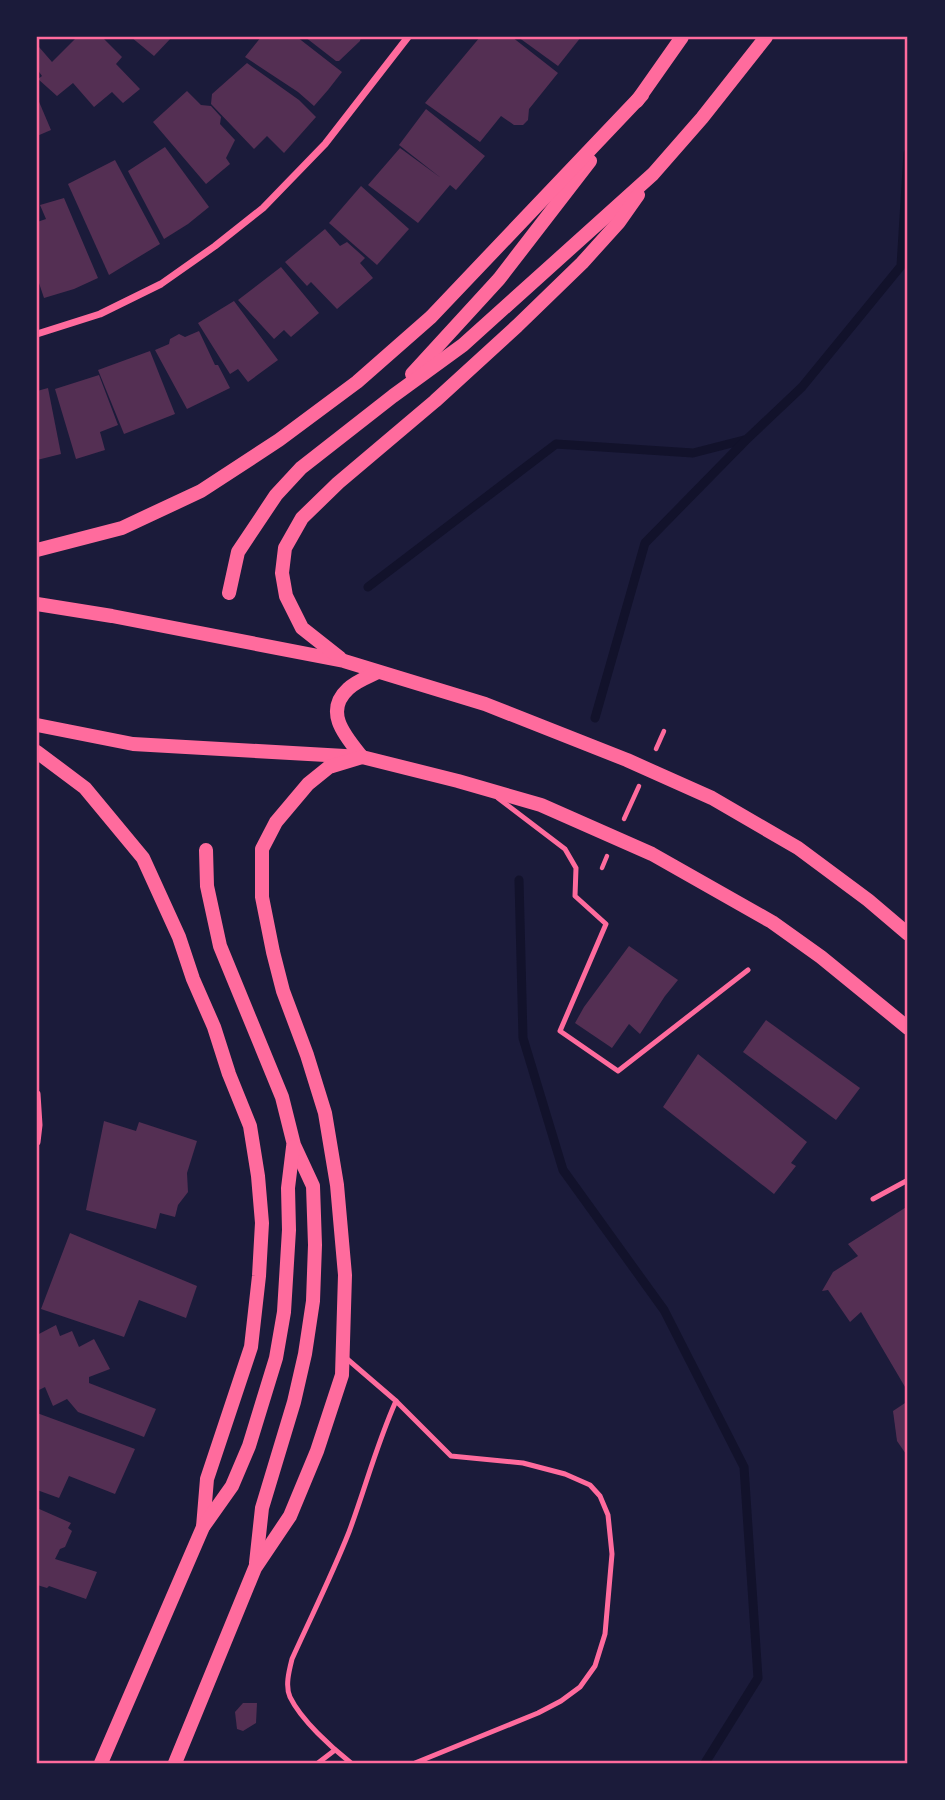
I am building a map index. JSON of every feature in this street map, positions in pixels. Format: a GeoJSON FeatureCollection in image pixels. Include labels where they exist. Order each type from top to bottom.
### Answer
{"type":"FeatureCollection","features":[{"type":"Feature","properties":{"kind":"main road"},"geometry":{"type":"LineString","coordinates":[[393,396],[499,279],[642,94],[682,37]]}},
{"type":"Feature","properties":{"kind":"main road"},"geometry":{"type":"LineString","coordinates":[[344,661],[302,628],[286,596],[282,573],[285,548],[302,518],[338,482],[435,401],[582,263],[620,222],[653,174],[702,118],[766,37]]}},
{"type":"Feature","properties":{"kind":"main road"},"geometry":{"type":"LineString","coordinates":[[37,550],[122,527],[201,491],[279,440],[357,382],[431,317],[642,94]]}},
{"type":"Feature","properties":{"kind":"main road"},"geometry":{"type":"LineString","coordinates":[[229,593],[238,552],[276,495],[300,468],[463,345],[653,174]]}},
{"type":"Feature","properties":{"kind":"main road"},"geometry":{"type":"LineString","coordinates":[[37,604],[112,615],[344,661],[485,704],[627,760],[712,798],[798,848],[868,900],[908,934]]}},
{"type":"Feature","properties":{"kind":"main road"},"geometry":{"type":"LineString","coordinates":[[362,757],[341,730],[336,714],[339,700],[349,688],[378,672]]}},
{"type":"Feature","properties":{"kind":"main road"},"geometry":{"type":"LineString","coordinates":[[37,725],[133,744],[362,757],[541,804],[664,860],[772,922],[821,957],[908,1028]]}},
{"type":"Feature","properties":{"kind":"main road"},"geometry":{"type":"LineString","coordinates":[[37,752],[85,788],[143,858],[179,937],[250,1126],[262,1223],[253,1335],[207,1479],[203,1527]]}},
{"type":"Feature","properties":{"kind":"main road"},"geometry":{"type":"LineString","coordinates":[[174,1763],[255,1568],[290,1516],[317,1451],[342,1374],[345,1275],[335,1173],[325,1113],[273,952],[262,897],[262,849],[276,822],[308,784],[329,767],[362,757]]}},
{"type":"Feature","properties":{"kind":"main road"},"geometry":{"type":"LineString","coordinates":[[206,850],[207,886],[220,946],[282,1097],[294,1145],[313,1186],[313,1301],[306,1354],[262,1508],[255,1568]]}},
{"type":"Feature","properties":{"kind":"main road"},"geometry":{"type":"LineString","coordinates":[[101,1763],[203,1527],[232,1486],[249,1446],[276,1357],[284,1311],[289,1230],[288,1188],[294,1145]]}},
{"type":"Feature","properties":{"kind":"street"},"geometry":{"type":"LineString","coordinates":[[37,334],[100,314],[149,290],[215,246],[262,208],[325,144],[408,37]]}},
{"type":"Feature","properties":{"kind":"street"},"geometry":{"type":"LineString","coordinates":[[37,1094],[37,1142]]}},
{"type":"Feature","properties":{"kind":"lane"},"geometry":{"type":"LineString","coordinates":[[484,788],[565,849],[576,868],[575,896],[607,924],[560,1031],[618,1071],[747,970]]}},
{"type":"Feature","properties":{"kind":"lane"},"geometry":{"type":"LineString","coordinates":[[873,1199],[908,1180]]}},
{"type":"Feature","properties":{"kind":"lane"},"geometry":{"type":"LineString","coordinates":[[342,1355],[396,1401],[451,1456],[523,1463],[565,1474],[590,1485],[600,1496],[608,1515],[612,1554],[605,1633],[595,1666],[580,1687],[538,1713],[415,1763]]}},
{"type":"Feature","properties":{"kind":"lane"},"geometry":{"type":"LineString","coordinates":[[351,1763],[309,1723],[289,1696],[288,1675],[292,1659],[348,1535],[396,1401]]}},
{"type":"Feature","properties":{"kind":"lane"},"geometry":{"type":"LineString","coordinates":[[318,1763],[335,1750]]}},
{"type":"Feature","properties":{"kind":"path"},"geometry":{"type":"LineString","coordinates":[[654,755],[664,731]]}},
{"type":"Feature","properties":{"kind":"path"},"geometry":{"type":"LineString","coordinates":[[621,826],[643,779]]}},
{"type":"Feature","properties":{"kind":"path"},"geometry":{"type":"LineString","coordinates":[[602,867],[610,850]]}},
{"type":"Feature","properties":{"kind":"building"},"geometry":{"type":"Polygon","coordinates":[[[77,37],[102,37],[122,57],[116,64],[140,89],[123,103],[112,92],[94,107],[73,83],[57,96],[38,79],[42,76],[37,69],[37,48],[52,62],[77,37]]]}},
{"type":"Feature","properties":{"kind":"building"},"geometry":{"type":"Polygon","coordinates":[[[131,37],[172,37],[154,56],[131,37]]]}},
{"type":"Feature","properties":{"kind":"building"},"geometry":{"type":"Polygon","coordinates":[[[261,37],[297,37],[342,72],[314,106],[298,92],[245,57],[261,37]]]}},
{"type":"Feature","properties":{"kind":"building"},"geometry":{"type":"Polygon","coordinates":[[[305,37],[361,37],[360,41],[336,61],[305,37]]]}},
{"type":"Feature","properties":{"kind":"building"},"geometry":{"type":"Polygon","coordinates":[[[480,37],[512,37],[558,73],[529,109],[528,120],[523,125],[514,125],[501,116],[480,142],[425,103],[480,37]]]}},
{"type":"Feature","properties":{"kind":"building"},"geometry":{"type":"Polygon","coordinates":[[[518,37],[581,37],[558,66],[518,37]]]}},
{"type":"Feature","properties":{"kind":"building"},"geometry":{"type":"Polygon","coordinates":[[[247,63],[299,100],[316,117],[284,153],[267,136],[254,149],[211,104],[212,94],[247,63]]]}},
{"type":"Feature","properties":{"kind":"building"},"geometry":{"type":"Polygon","coordinates":[[[187,91],[201,105],[211,106],[221,117],[220,124],[235,140],[226,158],[230,164],[206,184],[153,122],[187,91]]]}},
{"type":"Feature","properties":{"kind":"building"},"geometry":{"type":"Polygon","coordinates":[[[37,97],[51,130],[37,136],[37,97]]]}},
{"type":"Feature","properties":{"kind":"building"},"geometry":{"type":"Polygon","coordinates":[[[426,109],[485,156],[456,190],[450,185],[418,223],[368,185],[400,148],[441,178],[399,145],[426,109]]]}},
{"type":"Feature","properties":{"kind":"building"},"geometry":{"type":"Polygon","coordinates":[[[165,147],[209,207],[164,239],[128,171],[165,147]]]}},
{"type":"Feature","properties":{"kind":"building"},"geometry":{"type":"Polygon","coordinates":[[[115,160],[160,244],[109,275],[68,184],[115,160]]]}},
{"type":"Feature","properties":{"kind":"building"},"geometry":{"type":"Polygon","coordinates":[[[361,186],[409,229],[377,265],[329,223],[361,186]]]}},
{"type":"Feature","properties":{"kind":"building"},"geometry":{"type":"Polygon","coordinates":[[[64,198],[98,278],[44,298],[37,277],[37,222],[46,219],[40,205],[64,198]]]}},
{"type":"Feature","properties":{"kind":"building"},"geometry":{"type":"Polygon","coordinates":[[[325,229],[340,246],[347,242],[365,258],[360,263],[373,278],[337,309],[311,282],[307,286],[285,262],[325,229]]]}},
{"type":"Feature","properties":{"kind":"building"},"geometry":{"type":"Polygon","coordinates":[[[281,267],[319,313],[291,337],[284,330],[274,339],[238,300],[281,267]]]}},
{"type":"Feature","properties":{"kind":"building"},"geometry":{"type":"Polygon","coordinates":[[[234,301],[278,360],[248,382],[238,369],[230,374],[198,323],[234,301]]]}},
{"type":"Feature","properties":{"kind":"building"},"geometry":{"type":"Polygon","coordinates":[[[199,331],[215,365],[218,365],[230,388],[187,409],[155,350],[169,344],[170,339],[179,334],[185,337],[199,331]]]}},
{"type":"Feature","properties":{"kind":"building"},"geometry":{"type":"Polygon","coordinates":[[[150,351],[175,414],[124,434],[98,370],[150,351]]]}},
{"type":"Feature","properties":{"kind":"building"},"geometry":{"type":"Polygon","coordinates":[[[99,375],[118,425],[100,432],[105,450],[76,459],[55,389],[99,375]]]}},
{"type":"Feature","properties":{"kind":"building"},"geometry":{"type":"Polygon","coordinates":[[[48,388],[61,454],[37,460],[37,391],[48,388]]]}},
{"type":"Feature","properties":{"kind":"building"},"geometry":{"type":"Polygon","coordinates":[[[629,946],[678,980],[640,1034],[629,1024],[612,1048],[575,1023],[629,946]]]}},
{"type":"Feature","properties":{"kind":"building"},"geometry":{"type":"Polygon","coordinates":[[[766,1020],[860,1088],[836,1120],[743,1052],[766,1020]]]}},
{"type":"Feature","properties":{"kind":"building"},"geometry":{"type":"Polygon","coordinates":[[[698,1054],[807,1142],[791,1163],[796,1166],[774,1194],[663,1107],[698,1054]]]}},
{"type":"Feature","properties":{"kind":"building"},"geometry":{"type":"Polygon","coordinates":[[[104,1121],[136,1131],[139,1122],[197,1141],[187,1173],[188,1192],[178,1205],[175,1217],[160,1213],[156,1229],[86,1210],[104,1121]]]}},
{"type":"Feature","properties":{"kind":"building"},"geometry":{"type":"Polygon","coordinates":[[[908,1206],[908,1392],[861,1312],[850,1322],[828,1290],[822,1291],[833,1272],[858,1256],[848,1244],[908,1206]]]}},
{"type":"Feature","properties":{"kind":"building"},"geometry":{"type":"Polygon","coordinates":[[[70,1233],[197,1286],[186,1318],[139,1300],[124,1337],[41,1309],[70,1233]]]}},
{"type":"Feature","properties":{"kind":"building"},"geometry":{"type":"Polygon","coordinates":[[[56,1325],[60,1336],[72,1331],[79,1347],[94,1339],[110,1369],[89,1377],[89,1383],[156,1409],[144,1437],[78,1412],[67,1399],[53,1406],[45,1387],[37,1391],[37,1335],[56,1325]]]}},
{"type":"Feature","properties":{"kind":"building"},"geometry":{"type":"Polygon","coordinates":[[[908,1401],[908,1457],[897,1441],[893,1411],[908,1401]]]}},
{"type":"Feature","properties":{"kind":"building"},"geometry":{"type":"Polygon","coordinates":[[[37,1413],[135,1449],[115,1494],[69,1476],[59,1498],[37,1490],[37,1413]]]}},
{"type":"Feature","properties":{"kind":"building"},"geometry":{"type":"Polygon","coordinates":[[[37,1508],[71,1523],[68,1528],[72,1531],[65,1547],[60,1549],[55,1559],[97,1572],[86,1599],[49,1586],[47,1588],[37,1585],[37,1508]]]}},
{"type":"Feature","properties":{"kind":"building"},"geometry":{"type":"Polygon","coordinates":[[[243,1703],[257,1703],[256,1723],[243,1731],[237,1729],[235,1712],[243,1703]]]}},
{"type":"Feature","properties":{"kind":"waterway"},"geometry":{"type":"LineString","coordinates":[[595,718],[645,543],[802,387],[901,266],[908,153]]}},
{"type":"Feature","properties":{"kind":"waterway"},"geometry":{"type":"LineString","coordinates":[[368,587],[556,444],[693,453],[744,440]]}},
{"type":"Feature","properties":{"kind":"waterway"},"geometry":{"type":"LineString","coordinates":[[519,880],[523,1038],[563,1170],[664,1310],[744,1467],[758,1678],[705,1763]]}}]}
